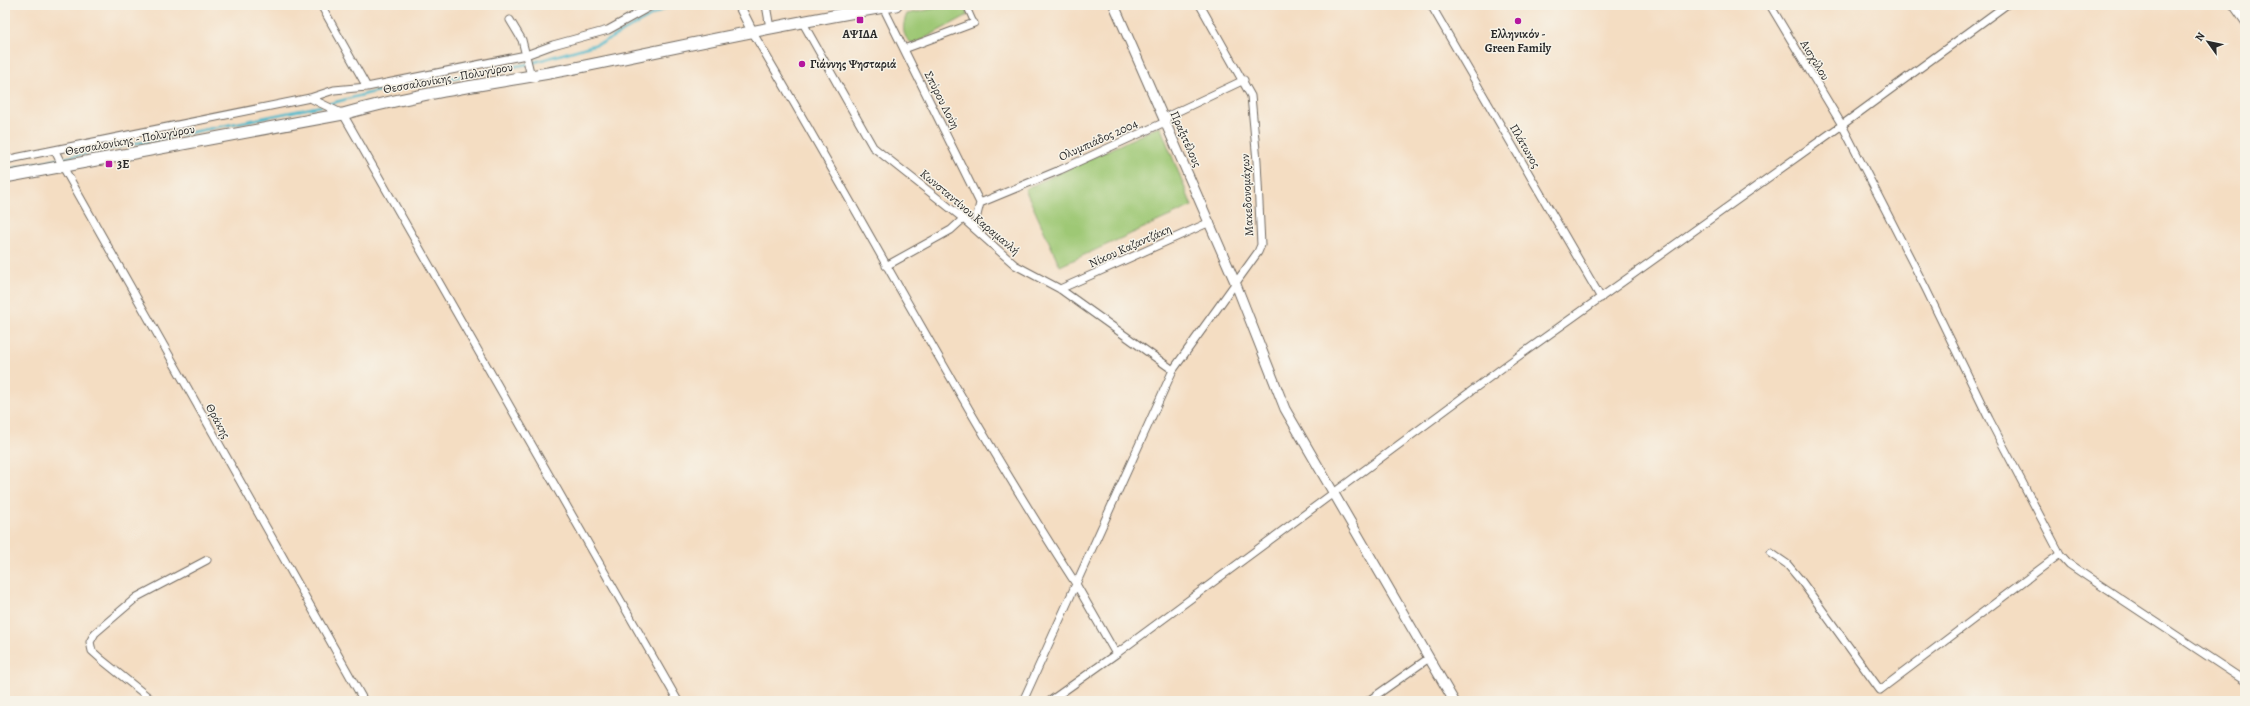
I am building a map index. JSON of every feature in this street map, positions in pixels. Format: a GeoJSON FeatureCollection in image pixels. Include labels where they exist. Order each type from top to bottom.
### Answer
{"type":"FeatureCollection","features":[{"type":"Feature","properties":{"kind":"main road","name":"Θεσσαλονίκης - Πολυγύρου"},"geometry":{"type":"LineString","coordinates":[[5,177],[343,114],[378,104],[753,33],[770,28],[803,23],[846,10],[896,5]]}},
{"type":"Feature","properties":{"kind":"street"},"geometry":{"type":"LineString","coordinates":[[321,5],[367,87]]}},
{"type":"Feature","properties":{"kind":"street"},"geometry":{"type":"LineString","coordinates":[[5,160],[310,98],[334,90],[367,87],[526,55],[553,45],[608,30],[653,5]]}},
{"type":"Feature","properties":{"kind":"street"},"geometry":{"type":"LineString","coordinates":[[739,5],[753,33],[886,266],[1021,499],[1076,584],[1116,654]]}},
{"type":"Feature","properties":{"kind":"street"},"geometry":{"type":"LineString","coordinates":[[766,5],[770,28]]}},
{"type":"Feature","properties":{"kind":"street"},"geometry":{"type":"LineString","coordinates":[[904,49],[974,24],[966,5]]}},
{"type":"Feature","properties":{"kind":"street","name":"Πραξιτέλους"},"geometry":{"type":"LineString","coordinates":[[1114,5],[1210,222],[1235,282],[1277,392],[1333,494],[1454,701]]}},
{"type":"Feature","properties":{"kind":"street","name":"Μακεδονομάχων"},"geometry":{"type":"LineString","coordinates":[[1023,701],[1173,370],[1261,245],[1257,161],[1251,96],[1244,80],[1200,5]]}},
{"type":"Feature","properties":{"kind":"street","name":"Πλάτωνος"},"geometry":{"type":"LineString","coordinates":[[1431,5],[1601,298]]}},
{"type":"Feature","properties":{"kind":"street","name":"Αισχύλου"},"geometry":{"type":"LineString","coordinates":[[1770,5],[1842,125],[1926,289],[1989,419],[2060,554],[2069,564],[2245,681]]}},
{"type":"Feature","properties":{"kind":"street"},"geometry":{"type":"LineString","coordinates":[[1050,701],[1116,654],[1510,363],[1842,125],[2006,5]]}},
{"type":"Feature","properties":{"kind":"street"},"geometry":{"type":"LineString","coordinates":[[2233,5],[2245,22]]}},
{"type":"Feature","properties":{"kind":"street","name":"Σπύρου Λούη"},"geometry":{"type":"LineString","coordinates":[[883,7],[980,203]]}},
{"type":"Feature","properties":{"kind":"street"},"geometry":{"type":"LineString","coordinates":[[510,20],[522,40],[531,76]]}},
{"type":"Feature","properties":{"kind":"street","name":"Κωνσταντίνου Καραμανλή"},"geometry":{"type":"LineString","coordinates":[[803,23],[873,148],[974,228],[1015,265],[1060,289],[1173,370]]}},
{"type":"Feature","properties":{"kind":"street","name":"Ολυμπιάδος 2004"},"geometry":{"type":"LineString","coordinates":[[980,203],[1060,170],[1165,122],[1168,116],[1244,80]]}},
{"type":"Feature","properties":{"kind":"street"},"geometry":{"type":"LineString","coordinates":[[310,98],[343,114],[524,428],[678,701]]}},
{"type":"Feature","properties":{"kind":"street","name":"Θράκης"},"geometry":{"type":"LineString","coordinates":[[55,151],[62,166],[364,701]]}},
{"type":"Feature","properties":{"kind":"street"},"geometry":{"type":"LineString","coordinates":[[974,228],[980,203]]}},
{"type":"Feature","properties":{"kind":"street"},"geometry":{"type":"LineString","coordinates":[[886,266],[951,230],[963,219]]}},
{"type":"Feature","properties":{"kind":"street","name":"Νίκου Καζαντζάκη"},"geometry":{"type":"LineString","coordinates":[[1060,289],[1210,222]]}},
{"type":"Feature","properties":{"kind":"street"},"geometry":{"type":"LineString","coordinates":[[1771,553],[1787,564],[1802,582],[1880,690],[2060,554]]}},
{"type":"Feature","properties":{"kind":"street"},"geometry":{"type":"LineString","coordinates":[[153,701],[92,651],[90,642],[95,633],[137,597],[207,560]]}},
{"type":"Feature","properties":{"kind":"street"},"geometry":{"type":"LineString","coordinates":[[1368,701],[1429,658]]}},
{"type":"Feature","properties":{"kind":"green space"},"geometry":{"type":"Polygon","coordinates":[[[952,5],[965,7],[968,15],[914,44],[907,38],[904,31],[904,22],[907,14],[952,5]]]}},
{"type":"Feature","properties":{"kind":"green space"},"geometry":{"type":"Polygon","coordinates":[[[1160,126],[1192,206],[1060,266],[1025,189],[1160,126]]]}},
{"type":"Feature","properties":{"kind":"waterway"},"geometry":{"type":"LineString","coordinates":[[328,104],[374,92],[528,64],[604,42],[671,5]]}},
{"type":"Feature","properties":{"kind":"waterway"},"geometry":{"type":"LineString","coordinates":[[5,170],[321,106]]}},
{"type":"Feature","properties":{"kind":"place","name":"ΑΨΙΔΑ"},"geometry":{"type":"Point","coordinates":[860,20]}},
{"type":"Feature","properties":{"kind":"place","name":"Ελληνικόν - Green Family"},"geometry":{"type":"Point","coordinates":[1518,21]}},
{"type":"Feature","properties":{"kind":"place","name":"Γιάννης Ψησταριά"},"geometry":{"type":"Point","coordinates":[802,64]}},
{"type":"Feature","properties":{"kind":"place","name":"3Ε"},"geometry":{"type":"Point","coordinates":[109,164]}}]}
